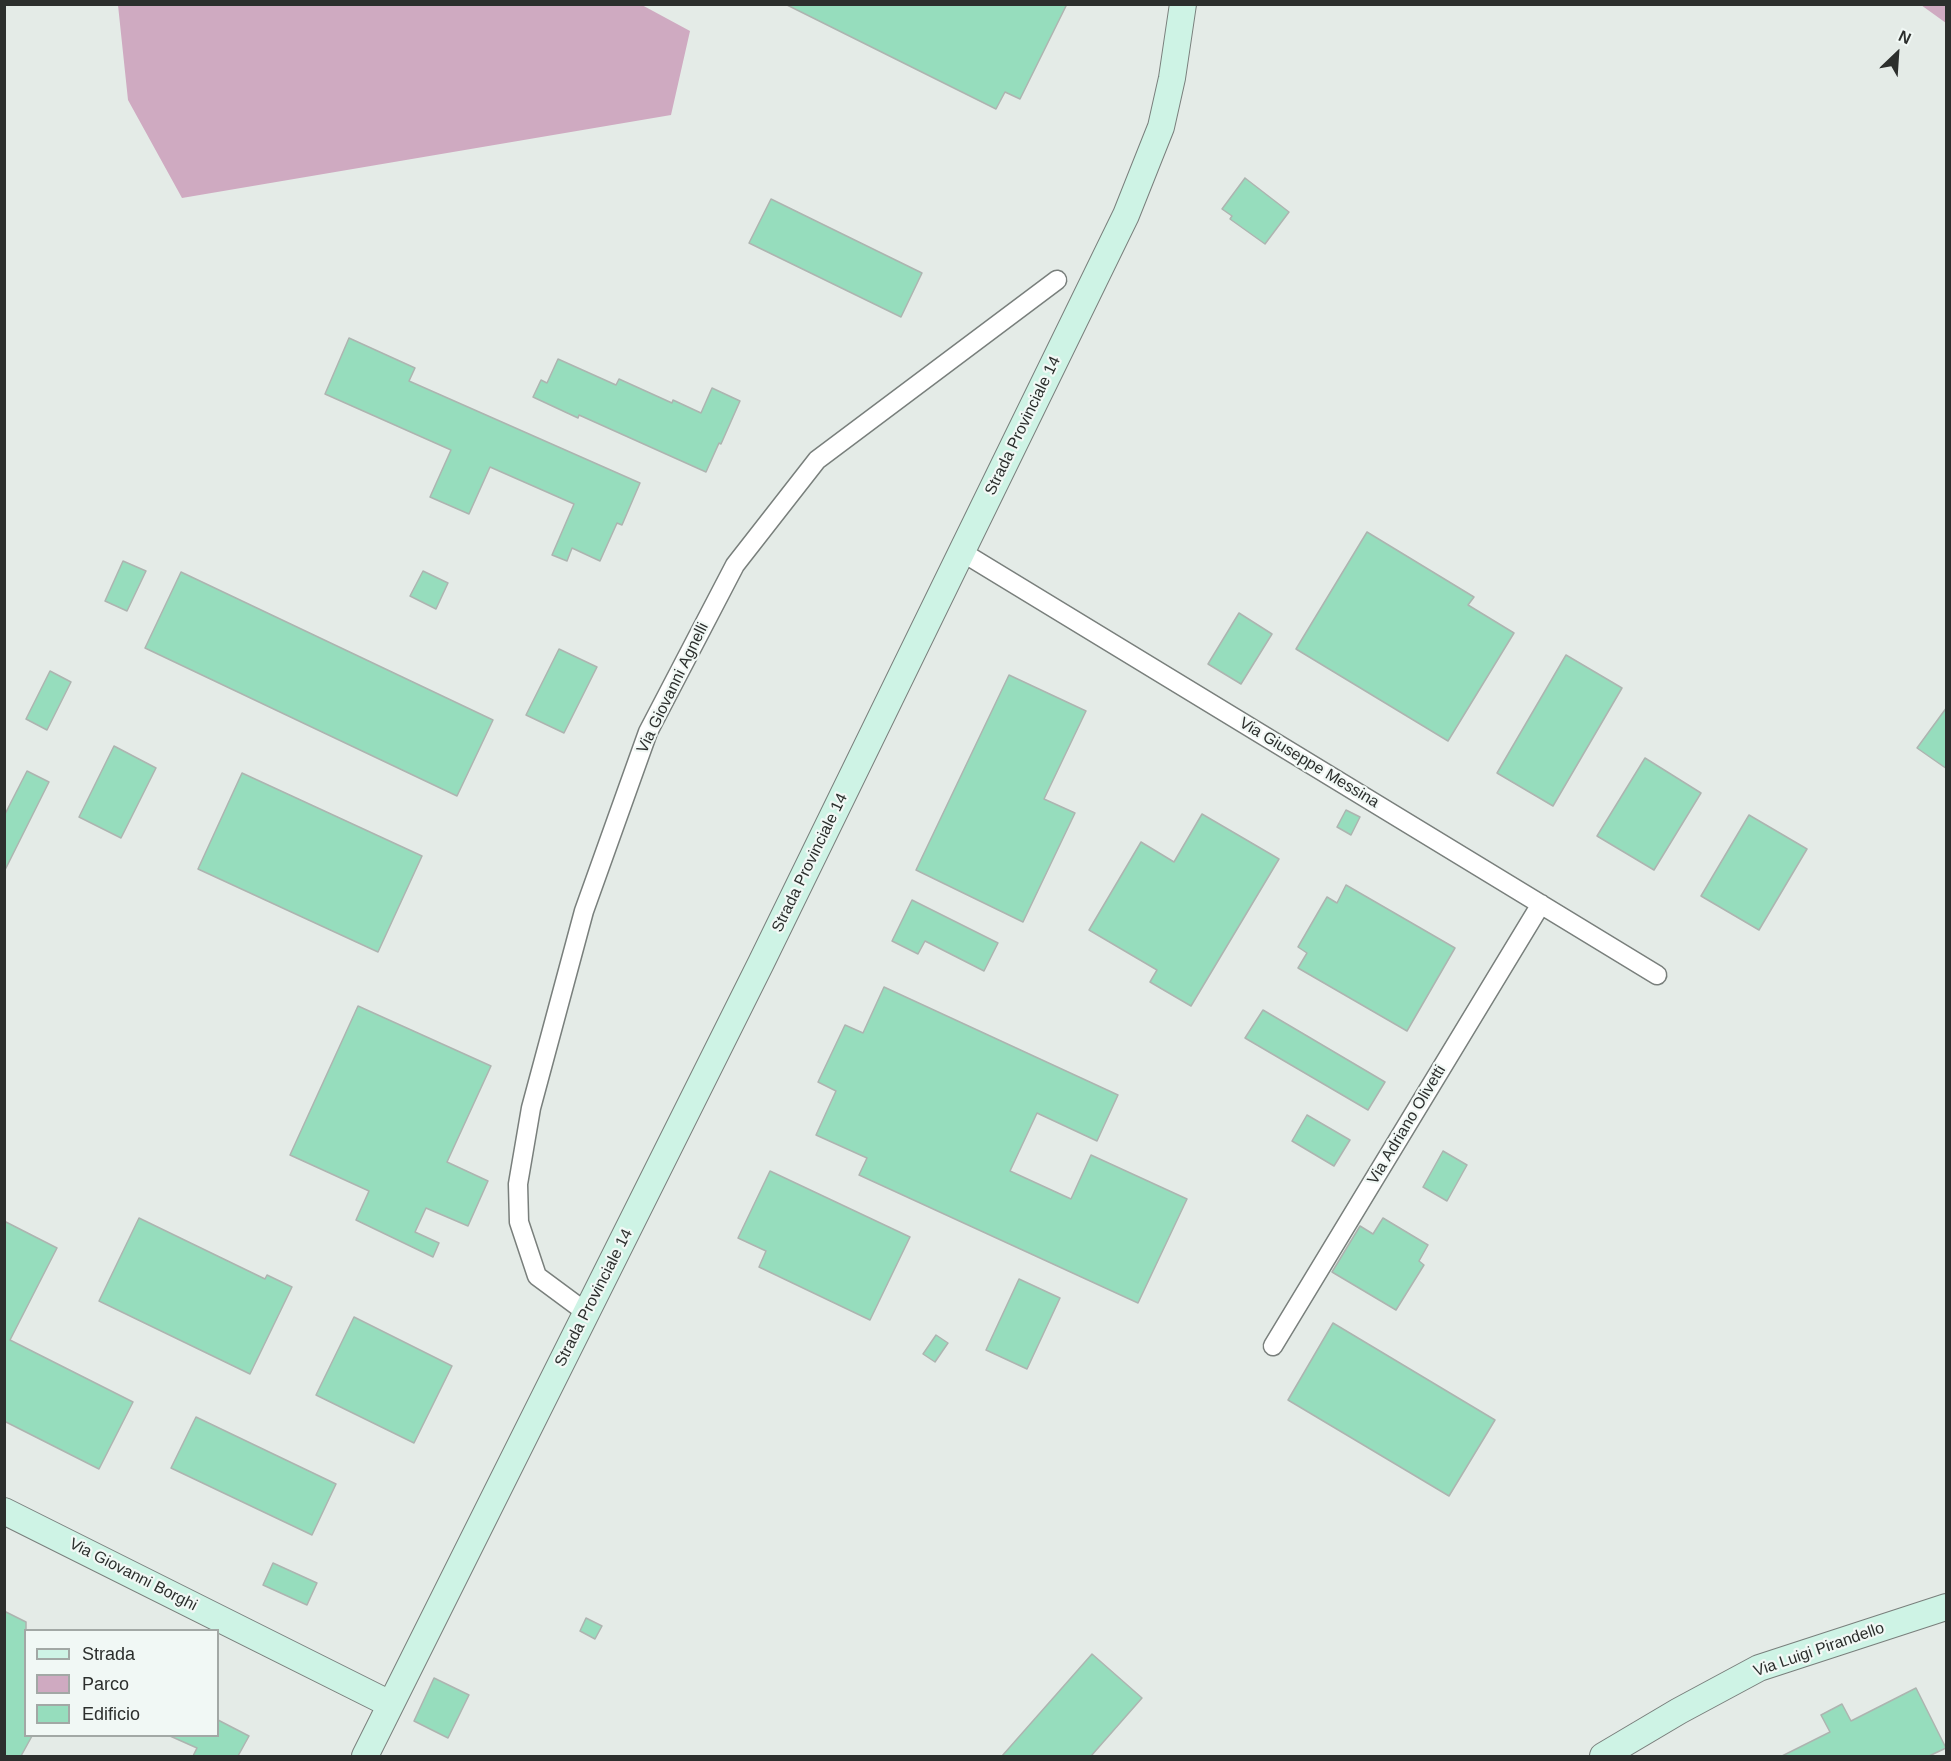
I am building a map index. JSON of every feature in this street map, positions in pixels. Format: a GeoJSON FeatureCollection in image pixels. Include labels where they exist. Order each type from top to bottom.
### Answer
{"type":"FeatureCollection","features":[{"type":"Feature","properties":{"kind":"street","name":"Strada Provinciale 14"},"geometry":{"type":"LineString","coordinates":[[365,1756],[587,1313],[1121,225],[1145,171],[1161,127],[1172,78],[1183,4]]}},
{"type":"Feature","properties":{"kind":"street","name":"Via Giovanni Agnelli"},"geometry":{"type":"LineString","coordinates":[[587,1313],[537,1276],[519,1222],[518,1184],[531,1108],[584,911],[648,732],[735,565],[817,460],[1057,280]]}},
{"type":"Feature","properties":{"kind":"street","name":"Via Giuseppe Messina"},"geometry":{"type":"LineString","coordinates":[[962,552],[1657,975]]}},
{"type":"Feature","properties":{"kind":"street","name":"Via Adriano Olivetti"},"geometry":{"type":"LineString","coordinates":[[1273,1346],[1541,904]]}},
{"type":"Feature","properties":{"kind":"street","name":"Via Giovanni Borghi"},"geometry":{"type":"LineString","coordinates":[[4,1510],[390,1704]]}},
{"type":"Feature","properties":{"kind":"street","name":"Via Luigi Pirandello"},"geometry":{"type":"LineString","coordinates":[[1603,1756],[1679,1711],[1759,1668],[1947,1607]]}},
{"type":"Feature","properties":{"kind":"green space"},"geometry":{"type":"Polygon","coordinates":[[[640,4],[690,31],[671,115],[182,198],[128,100],[118,5],[640,4]]]}},
{"type":"Feature","properties":{"kind":"green space"},"geometry":{"type":"Polygon","coordinates":[[[1921,5],[1946,5],[1946,23],[1921,5]]]}},
{"type":"Feature","properties":{"kind":"building"},"geometry":{"type":"Polygon","coordinates":[[[785,4],[1067,4],[1020,99],[1005,92],[996,109],[785,4]]]}},
{"type":"Feature","properties":{"kind":"building"},"geometry":{"type":"Polygon","coordinates":[[[1245,178],[1289,212],[1265,244],[1230,219],[1232,216],[1222,209],[1245,178]]]}},
{"type":"Feature","properties":{"kind":"building"},"geometry":{"type":"Polygon","coordinates":[[[771,199],[922,273],[901,317],[749,243],[771,199]]]}},
{"type":"Feature","properties":{"kind":"building"},"geometry":{"type":"Polygon","coordinates":[[[349,338],[415,368],[409,381],[640,483],[622,525],[617,523],[600,561],[572,548],[567,561],[552,555],[574,504],[490,467],[469,514],[430,497],[451,450],[325,394],[349,338]]]}},
{"type":"Feature","properties":{"kind":"building"},"geometry":{"type":"Polygon","coordinates":[[[558,359],[616,385],[619,379],[672,403],[673,400],[701,413],[712,388],[740,401],[706,472],[533,397],[541,380],[547,383],[558,359]]]}},
{"type":"Feature","properties":{"kind":"building"},"geometry":{"type":"Polygon","coordinates":[[[1367,532],[1474,597],[1468,605],[1514,633],[1448,741],[1296,649],[1367,532]]]}},
{"type":"Feature","properties":{"kind":"building"},"geometry":{"type":"Polygon","coordinates":[[[123,561],[146,571],[127,611],[105,601],[123,561]]]}},
{"type":"Feature","properties":{"kind":"building"},"geometry":{"type":"Polygon","coordinates":[[[423,571],[448,583],[436,609],[410,596],[423,571]]]}},
{"type":"Feature","properties":{"kind":"building"},"geometry":{"type":"Polygon","coordinates":[[[181,572],[493,720],[457,796],[145,648],[181,572]]]}},
{"type":"Feature","properties":{"kind":"building"},"geometry":{"type":"Polygon","coordinates":[[[1239,613],[1272,634],[1241,684],[1208,664],[1239,613]]]}},
{"type":"Feature","properties":{"kind":"building"},"geometry":{"type":"Polygon","coordinates":[[[559,649],[597,667],[564,733],[526,715],[559,649]]]}},
{"type":"Feature","properties":{"kind":"building"},"geometry":{"type":"Polygon","coordinates":[[[1566,655],[1622,688],[1553,806],[1497,773],[1566,655]]]}},
{"type":"Feature","properties":{"kind":"building"},"geometry":{"type":"Polygon","coordinates":[[[50,671],[71,682],[47,730],[26,719],[50,671]]]}},
{"type":"Feature","properties":{"kind":"building"},"geometry":{"type":"Polygon","coordinates":[[[1009,675],[1086,711],[1044,799],[1075,813],[1023,922],[916,870],[1009,675]]]}},
{"type":"Feature","properties":{"kind":"building"},"geometry":{"type":"Polygon","coordinates":[[[1947,707],[1947,769],[1917,748],[1947,707]]]}},
{"type":"Feature","properties":{"kind":"building"},"geometry":{"type":"Polygon","coordinates":[[[114,746],[156,768],[121,838],[79,817],[114,746]]]}},
{"type":"Feature","properties":{"kind":"building"},"geometry":{"type":"Polygon","coordinates":[[[1645,758],[1701,793],[1654,870],[1597,836],[1645,758]]]}},
{"type":"Feature","properties":{"kind":"building"},"geometry":{"type":"Polygon","coordinates":[[[27,771],[49,782],[4,872],[4,816],[27,771]]]}},
{"type":"Feature","properties":{"kind":"building"},"geometry":{"type":"Polygon","coordinates":[[[242,773],[422,856],[378,952],[198,869],[242,773]]]}},
{"type":"Feature","properties":{"kind":"building"},"geometry":{"type":"Polygon","coordinates":[[[1346,810],[1360,817],[1351,835],[1337,827],[1346,810]]]}},
{"type":"Feature","properties":{"kind":"building"},"geometry":{"type":"Polygon","coordinates":[[[1202,814],[1279,859],[1191,1006],[1150,982],[1157,970],[1089,930],[1141,842],[1174,862],[1202,814]]]}},
{"type":"Feature","properties":{"kind":"building"},"geometry":{"type":"Polygon","coordinates":[[[1749,815],[1807,849],[1759,930],[1701,896],[1749,815]]]}},
{"type":"Feature","properties":{"kind":"building"},"geometry":{"type":"Polygon","coordinates":[[[1346,885],[1455,948],[1407,1031],[1298,968],[1307,953],[1298,947],[1327,897],[1337,903],[1346,885]]]}},
{"type":"Feature","properties":{"kind":"building"},"geometry":{"type":"Polygon","coordinates":[[[912,900],[998,943],[984,971],[925,941],[918,954],[892,941],[912,900]]]}},
{"type":"Feature","properties":{"kind":"building"},"geometry":{"type":"Polygon","coordinates":[[[884,987],[1118,1095],[1097,1141],[1037,1113],[1010,1171],[1071,1199],[1091,1155],[1187,1199],[1138,1303],[859,1175],[867,1158],[816,1135],[836,1091],[818,1082],[845,1025],[863,1033],[884,987]]]}},
{"type":"Feature","properties":{"kind":"building"},"geometry":{"type":"Polygon","coordinates":[[[358,1006],[491,1066],[447,1162],[488,1181],[468,1226],[426,1208],[415,1232],[439,1243],[433,1257],[356,1220],[369,1191],[290,1155],[358,1006]]]}},
{"type":"Feature","properties":{"kind":"building"},"geometry":{"type":"Polygon","coordinates":[[[1263,1010],[1385,1082],[1368,1110],[1245,1038],[1263,1010]]]}},
{"type":"Feature","properties":{"kind":"building"},"geometry":{"type":"Polygon","coordinates":[[[1307,1115],[1350,1140],[1334,1166],[1292,1141],[1307,1115]]]}},
{"type":"Feature","properties":{"kind":"building"},"geometry":{"type":"Polygon","coordinates":[[[1443,1151],[1467,1165],[1447,1201],[1423,1187],[1443,1151]]]}},
{"type":"Feature","properties":{"kind":"building"},"geometry":{"type":"Polygon","coordinates":[[[770,1171],[910,1237],[870,1320],[759,1267],[766,1251],[738,1238],[770,1171]]]}},
{"type":"Feature","properties":{"kind":"building"},"geometry":{"type":"Polygon","coordinates":[[[139,1218],[265,1279],[267,1275],[292,1287],[250,1374],[99,1301],[139,1218]]]}},
{"type":"Feature","properties":{"kind":"building"},"geometry":{"type":"Polygon","coordinates":[[[1383,1218],[1428,1245],[1419,1261],[1424,1265],[1396,1310],[1332,1272],[1360,1226],[1373,1234],[1383,1218]]]}},
{"type":"Feature","properties":{"kind":"building"},"geometry":{"type":"Polygon","coordinates":[[[4,1221],[57,1248],[10,1340],[133,1402],[99,1469],[4,1421],[4,1221]]]}},
{"type":"Feature","properties":{"kind":"building"},"geometry":{"type":"Polygon","coordinates":[[[1019,1279],[1060,1298],[1027,1369],[986,1350],[1019,1279]]]}},
{"type":"Feature","properties":{"kind":"building"},"geometry":{"type":"Polygon","coordinates":[[[354,1317],[452,1366],[414,1443],[316,1395],[354,1317]]]}},
{"type":"Feature","properties":{"kind":"building"},"geometry":{"type":"Polygon","coordinates":[[[1333,1323],[1495,1420],[1449,1496],[1288,1400],[1333,1323]]]}},
{"type":"Feature","properties":{"kind":"building"},"geometry":{"type":"Polygon","coordinates":[[[936,1335],[948,1343],[935,1362],[923,1354],[936,1335]]]}},
{"type":"Feature","properties":{"kind":"building"},"geometry":{"type":"Polygon","coordinates":[[[196,1417],[336,1484],[312,1535],[171,1468],[196,1417]]]}},
{"type":"Feature","properties":{"kind":"building"},"geometry":{"type":"Polygon","coordinates":[[[273,1563],[317,1583],[307,1605],[263,1585],[273,1563]]]}},
{"type":"Feature","properties":{"kind":"building"},"geometry":{"type":"Polygon","coordinates":[[[4,1611],[26,1622],[26,1629],[24,1629],[24,1737],[31,1737],[21,1756],[4,1756],[4,1611]]]}},
{"type":"Feature","properties":{"kind":"building"},"geometry":{"type":"Polygon","coordinates":[[[586,1618],[602,1626],[595,1639],[580,1631],[586,1618]]]}},
{"type":"Feature","properties":{"kind":"building"},"geometry":{"type":"Polygon","coordinates":[[[1092,1654],[1142,1698],[1091,1756],[1002,1756],[1092,1654]]]}},
{"type":"Feature","properties":{"kind":"building"},"geometry":{"type":"Polygon","coordinates":[[[434,1678],[469,1695],[448,1738],[414,1721],[434,1678]]]}},
{"type":"Feature","properties":{"kind":"building"},"geometry":{"type":"Polygon","coordinates":[[[1916,1688],[1946,1748],[1929,1756],[1782,1756],[1830,1732],[1821,1715],[1842,1704],[1851,1721],[1916,1688]]]}},
{"type":"Feature","properties":{"kind":"building"},"geometry":{"type":"Polygon","coordinates":[[[219,1721],[249,1736],[238,1756],[193,1756],[197,1748],[172,1737],[219,1737],[219,1721]]]}}]}
